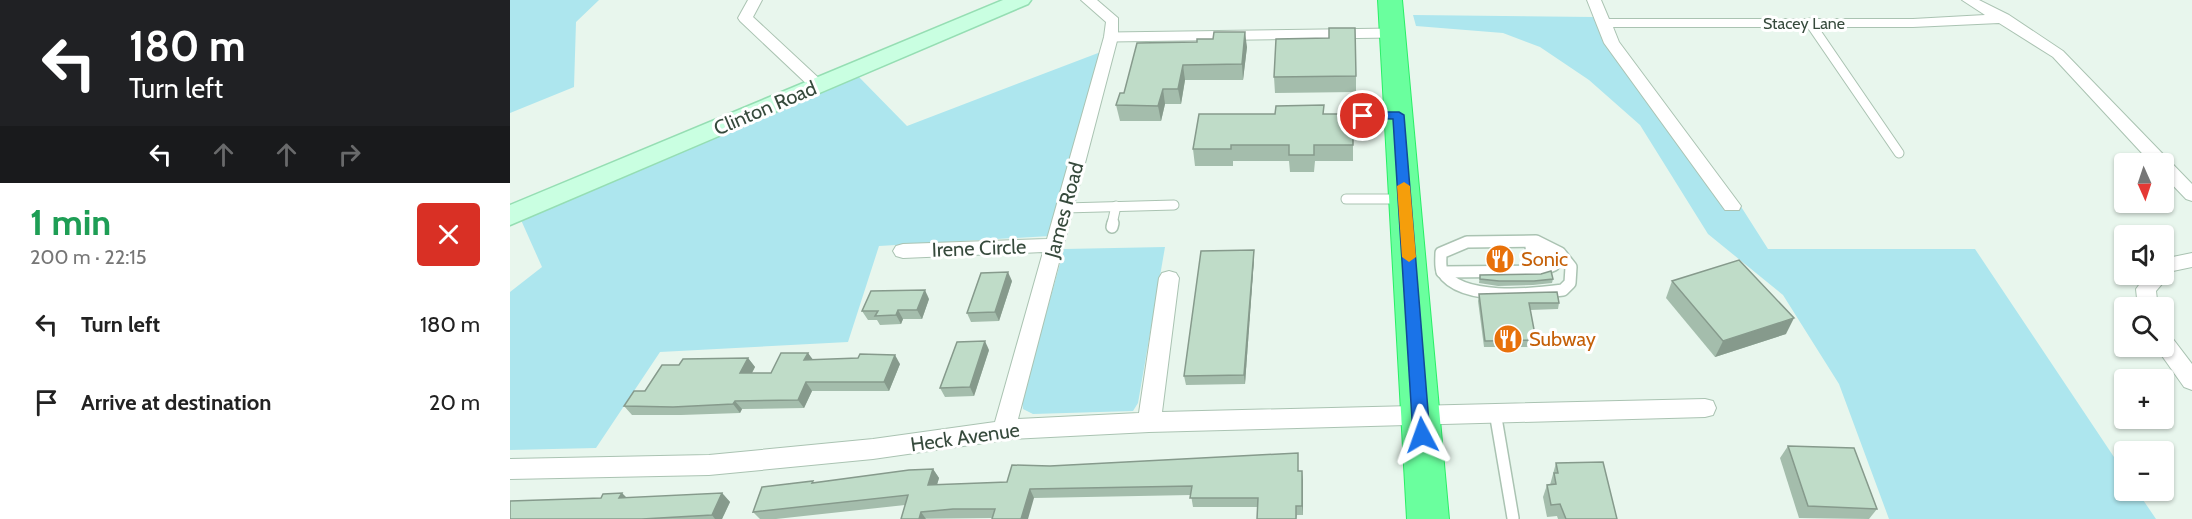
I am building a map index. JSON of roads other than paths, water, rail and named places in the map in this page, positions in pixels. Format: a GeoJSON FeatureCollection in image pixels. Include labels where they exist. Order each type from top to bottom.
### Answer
{"type":"FeatureCollection","features":[{"type":"Feature","properties":{"kind":"highway"},"geometry":{"type":"LineString","coordinates":[[1390,0],[1404,199],[1429,268],[1420,414],[1428,519]]}},
{"type":"Feature","properties":{"kind":"street"},"geometry":{"type":"LineString","coordinates":[[755,0],[745,18],[817,86]]}},
{"type":"Feature","properties":{"kind":"street","name":"Clinton Road"},"geometry":{"type":"LineString","coordinates":[[510,216],[1021,0]]}},
{"type":"Feature","properties":{"kind":"street"},"geometry":{"type":"LineString","coordinates":[[1088,0],[1113,21],[1111,37]]}},
{"type":"Feature","properties":{"kind":"street"},"geometry":{"type":"LineString","coordinates":[[1594,0],[1612,43],[1732,206]]}},
{"type":"Feature","properties":{"kind":"street"},"geometry":{"type":"LineString","coordinates":[[1969,0],[2004,18],[2058,54],[2152,153]]}},
{"type":"Feature","properties":{"kind":"street","name":"Stacey Lane"},"geometry":{"type":"LineString","coordinates":[[1604,23],[1913,23],[2004,18]]}},
{"type":"Feature","properties":{"kind":"street","name":"James Road"},"geometry":{"type":"LineString","coordinates":[[1004,430],[1111,37]]}},
{"type":"Feature","properties":{"kind":"street"},"geometry":{"type":"LineString","coordinates":[[2174,176],[2192,195]]}},
{"type":"Feature","properties":{"kind":"street","name":"Irene Circle"},"geometry":{"type":"LineString","coordinates":[[903,251],[1055,244]]}},
{"type":"Feature","properties":{"kind":"street"},"geometry":{"type":"LineString","coordinates":[[2174,263],[2192,260]]}},
{"type":"Feature","properties":{"kind":"street"},"geometry":{"type":"LineString","coordinates":[[1149,422],[1169,278]]}},
{"type":"Feature","properties":{"kind":"street"},"geometry":{"type":"LineString","coordinates":[[2174,356],[2192,381]]}},
{"type":"Feature","properties":{"kind":"street","name":"Heck Avenue"},"geometry":{"type":"LineString","coordinates":[[510,469],[709,465],[873,449],[1004,430],[1149,422],[1706,408]]}},
{"type":"Feature","properties":{"kind":"lane"},"geometry":{"type":"LineString","coordinates":[[1810,23],[1899,153]]}},
{"type":"Feature","properties":{"kind":"lane"},"geometry":{"type":"LineString","coordinates":[[1111,37],[1392,33]]}},
{"type":"Feature","properties":{"kind":"lane"},"geometry":{"type":"LineString","coordinates":[[1345,116],[1399,115]]}},
{"type":"Feature","properties":{"kind":"lane"},"geometry":{"type":"LineString","coordinates":[[1346,199],[1404,199]]}},
{"type":"Feature","properties":{"kind":"lane"},"geometry":{"type":"LineString","coordinates":[[1065,208],[1174,205]]}},
{"type":"Feature","properties":{"kind":"lane"},"geometry":{"type":"LineString","coordinates":[[1112,227],[1116,206]]}},
{"type":"Feature","properties":{"kind":"lane"},"geometry":{"type":"LineString","coordinates":[[1536,241],[1554,246],[1567,260],[1571,278],[1569,285],[1563,290],[1552,292],[1482,292],[1466,290],[1429,268],[1441,253],[1458,244],[1536,241]]}},
{"type":"Feature","properties":{"kind":"lane"},"geometry":{"type":"LineString","coordinates":[[1429,268],[1540,271],[1554,265],[1550,253],[1542,248],[1486,245],[1477,242]]}},
{"type":"Feature","properties":{"kind":"lane"},"geometry":{"type":"LineString","coordinates":[[1495,412],[1513,518]]}},
{"type":"Feature","properties":{"kind":"place","name":"Sonic"},"geometry":{"type":"Point","coordinates":[1500,259]}},
{"type":"Feature","properties":{"kind":"place","name":"Subway"},"geometry":{"type":"Point","coordinates":[1508,339]}}]}
